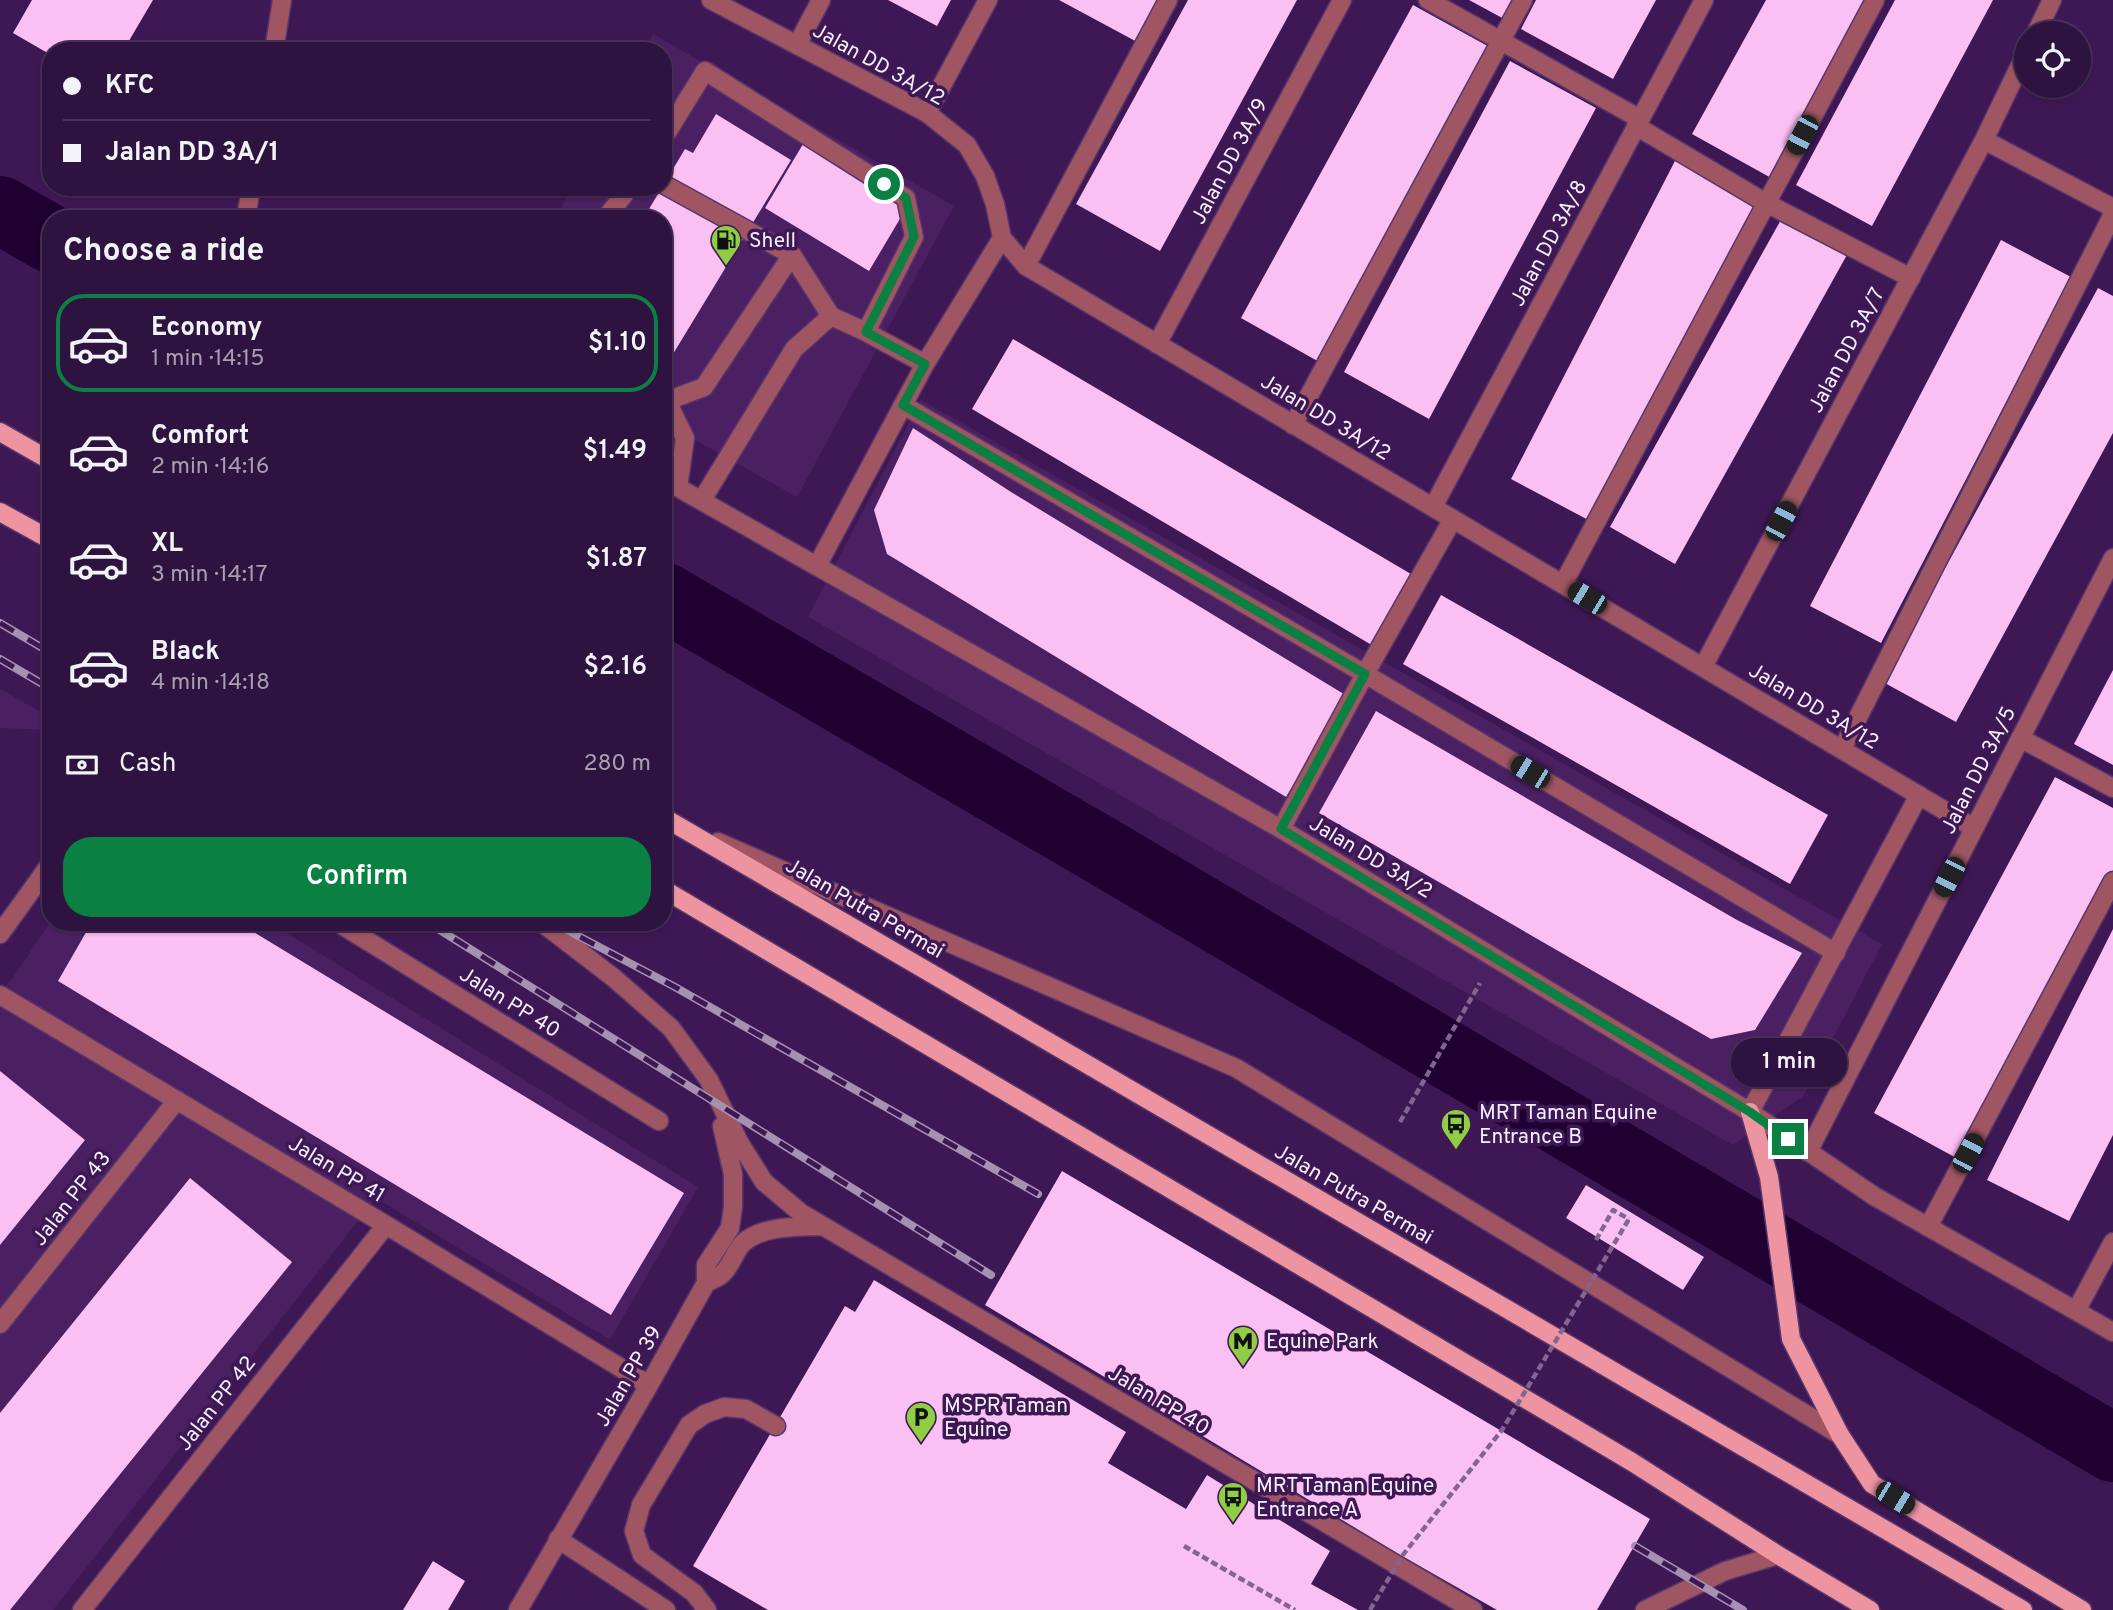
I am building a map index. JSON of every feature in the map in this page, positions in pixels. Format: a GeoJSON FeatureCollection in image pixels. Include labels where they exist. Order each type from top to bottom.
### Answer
{"type":"FeatureCollection","features":[{"type":"Feature","properties":{"kind":"main road"},"geometry":{"type":"LineString","coordinates":[[0,432],[42,456]]}},
{"type":"Feature","properties":{"kind":"main road"},"geometry":{"type":"LineString","coordinates":[[0,512],[42,535]]}},
{"type":"Feature","properties":{"kind":"main road","name":"Jalan Putra Permai"},"geometry":{"type":"LineString","coordinates":[[672,822],[2023,1610]]}},
{"type":"Feature","properties":{"kind":"main road"},"geometry":{"type":"LineString","coordinates":[[672,894],[1632,1462],[1870,1610]]}},
{"type":"Feature","properties":{"kind":"main road"},"geometry":{"type":"LineString","coordinates":[[1750,1112],[1769,1177],[1791,1339],[1840,1435],[1872,1484],[2082,1610]]}},
{"type":"Feature","properties":{"kind":"street"},"geometry":{"type":"LineString","coordinates":[[275,42],[282,0]]}},
{"type":"Feature","properties":{"kind":"street","name":"Jalan DD 3A/12"},"geometry":{"type":"LineString","coordinates":[[711,0],[927,113],[967,145],[985,176],[1002,237],[1026,266],[1974,828]]}},
{"type":"Feature","properties":{"kind":"street"},"geometry":{"type":"LineString","coordinates":[[797,45],[821,0]]}},
{"type":"Feature","properties":{"kind":"street"},"geometry":{"type":"LineString","coordinates":[[927,113],[988,0]]}},
{"type":"Feature","properties":{"kind":"street"},"geometry":{"type":"LineString","coordinates":[[1026,266],[1168,0]]}},
{"type":"Feature","properties":{"kind":"street","name":"Jalan DD 3A/9"},"geometry":{"type":"LineString","coordinates":[[1157,344],[1342,0]]}},
{"type":"Feature","properties":{"kind":"street"},"geometry":{"type":"LineString","coordinates":[[1428,0],[1638,122],[1766,203],[1911,278]]}},
{"type":"Feature","properties":{"kind":"street"},"geometry":{"type":"LineString","coordinates":[[1293,425],[1523,0]]}},
{"type":"Feature","properties":{"kind":"street","name":"Jalan DD 3A/8"},"geometry":{"type":"LineString","coordinates":[[1433,507],[1704,0]]}},
{"type":"Feature","properties":{"kind":"street"},"geometry":{"type":"LineString","coordinates":[[1563,584],[1875,0]]}},
{"type":"Feature","properties":{"kind":"street"},"geometry":{"type":"LineString","coordinates":[[2042,21],[2052,0]]}},
{"type":"Feature","properties":{"kind":"street"},"geometry":{"type":"LineString","coordinates":[[672,124],[705,71],[906,198],[914,237],[866,332]]}},
{"type":"Feature","properties":{"kind":"street","name":"Jalan DD 3A/7"},"geometry":{"type":"LineString","coordinates":[[1703,667],[1984,140],[2014,78]]}},
{"type":"Feature","properties":{"kind":"street"},"geometry":{"type":"LineString","coordinates":[[1984,140],[2113,208]]}},
{"type":"Feature","properties":{"kind":"street"},"geometry":{"type":"LineString","coordinates":[[672,189],[792,255],[831,316],[925,364]]}},
{"type":"Feature","properties":{"kind":"street"},"geometry":{"type":"LineString","coordinates":[[612,210],[623,196]]}},
{"type":"Feature","properties":{"kind":"street"},"geometry":{"type":"LineString","coordinates":[[1842,749],[2113,214]]}},
{"type":"Feature","properties":{"kind":"street"},"geometry":{"type":"LineString","coordinates":[[817,566],[925,364],[1002,237]]}},
{"type":"Feature","properties":{"kind":"street"},"geometry":{"type":"LineString","coordinates":[[672,398],[704,387],[792,255]]}},
{"type":"Feature","properties":{"kind":"street"},"geometry":{"type":"LineString","coordinates":[[702,500],[794,349],[831,316]]}},
{"type":"Feature","properties":{"kind":"street"},"geometry":{"type":"LineString","coordinates":[[903,405],[1836,953]]}},
{"type":"Feature","properties":{"kind":"street"},"geometry":{"type":"LineString","coordinates":[[672,413],[685,438],[672,480]]}},
{"type":"Feature","properties":{"kind":"street","name":"Jalan DD 3A/2"},"geometry":{"type":"LineString","coordinates":[[672,484],[1281,829],[1750,1112],[1874,1196],[2113,1332]]}},
{"type":"Feature","properties":{"kind":"street"},"geometry":{"type":"LineString","coordinates":[[1281,829],[1453,519]]}},
{"type":"Feature","properties":{"kind":"street","name":"Jalan DD 3A/5"},"geometry":{"type":"LineString","coordinates":[[1808,1152],[2113,558]]}},
{"type":"Feature","properties":{"kind":"street"},"geometry":{"type":"LineString","coordinates":[[2020,738],[2113,788]]}},
{"type":"Feature","properties":{"kind":"street"},"geometry":{"type":"LineString","coordinates":[[1750,1112],[1919,795]]}},
{"type":"Feature","properties":{"kind":"street"},"geometry":{"type":"LineString","coordinates":[[672,822],[1236,1068],[1840,1435]]}},
{"type":"Feature","properties":{"kind":"street"},"geometry":{"type":"LineString","coordinates":[[0,934],[42,876]]}},
{"type":"Feature","properties":{"kind":"street"},"geometry":{"type":"LineString","coordinates":[[1928,1227],[2113,881]]}},
{"type":"Feature","properties":{"kind":"street","name":"Jalan PP 40"},"geometry":{"type":"LineString","coordinates":[[352,931],[659,1121]]}},
{"type":"Feature","properties":{"kind":"street"},"geometry":{"type":"LineString","coordinates":[[553,931],[614,978],[671,1028],[709,1080],[729,1149],[733,1174],[733,1207],[730,1228],[706,1265],[706,1283]]}},
{"type":"Feature","properties":{"kind":"street","name":"Jalan PP 41"},"geometry":{"type":"LineString","coordinates":[[0,995],[386,1224],[649,1385]]}},
{"type":"Feature","properties":{"kind":"street","name":"Jalan PP 40"},"geometry":{"type":"LineString","coordinates":[[709,1080],[739,1142],[764,1182],[801,1213],[1473,1610]]}},
{"type":"Feature","properties":{"kind":"street","name":"Jalan PP 43"},"geometry":{"type":"LineString","coordinates":[[0,1324],[177,1100]]}},
{"type":"Feature","properties":{"kind":"street","name":"Jalan PP 42"},"geometry":{"type":"LineString","coordinates":[[82,1610],[386,1224]]}},
{"type":"Feature","properties":{"kind":"street","name":"Jalan PP 39"},"geometry":{"type":"LineString","coordinates":[[518,1610],[706,1283],[722,1275],[743,1244],[755,1237],[794,1227],[823,1226]]}},
{"type":"Feature","properties":{"kind":"street"},"geometry":{"type":"LineString","coordinates":[[2076,1311],[2113,1242]]}},
{"type":"Feature","properties":{"kind":"street"},"geometry":{"type":"LineString","coordinates":[[707,1610],[694,1593],[642,1555],[634,1531],[641,1505],[689,1425],[705,1414],[724,1407],[746,1409],[776,1426]]}},
{"type":"Feature","properties":{"kind":"street"},"geometry":{"type":"LineString","coordinates":[[558,1539],[666,1610]]}},
{"type":"Feature","properties":{"kind":"street"},"geometry":{"type":"LineString","coordinates":[[1645,1610],[1725,1571],[1778,1555]]}},
{"type":"Feature","properties":{"kind":"path"},"geometry":{"type":"LineString","coordinates":[[1400,1122],[1495,958]]}},
{"type":"Feature","properties":{"kind":"path"},"geometry":{"type":"LineString","coordinates":[[1370,1610],[1402,1556],[1502,1430],[1629,1219],[1614,1210],[1597,1240]]}},
{"type":"Feature","properties":{"kind":"path"},"geometry":{"type":"LineString","coordinates":[[1184,1546],[1295,1610]]}},
{"type":"Feature","properties":{"kind":"shaded area"},"geometry":{"type":"Polygon","coordinates":[[[653,34],[667,42],[649,42],[653,34]]]}},
{"type":"Feature","properties":{"kind":"shaded area"},"geometry":{"type":"Polygon","coordinates":[[[672,45],[954,206],[797,497],[672,427],[672,210],[560,210],[568,196],[672,196],[672,45]]]}},
{"type":"Feature","properties":{"kind":"shaded area"},"geometry":{"type":"Polygon","coordinates":[[[921,400],[1882,944],[1803,1096],[1733,1145],[808,617],[921,400]]]}},
{"type":"Feature","properties":{"kind":"shaded area"},"geometry":{"type":"Polygon","coordinates":[[[0,689],[42,713],[42,730],[0,728],[0,689]]]}},
{"type":"Feature","properties":{"kind":"shaded area"},"geometry":{"type":"Polygon","coordinates":[[[44,931],[284,931],[698,1187],[610,1340],[376,1198],[53,1610],[0,1610],[0,993],[44,931]]]}},
{"type":"Feature","properties":{"kind":"building"},"geometry":{"type":"Polygon","coordinates":[[[32,0],[153,0],[128,42],[42,42],[42,50],[13,33],[32,0]]]}},
{"type":"Feature","properties":{"kind":"building"},"geometry":{"type":"Polygon","coordinates":[[[888,0],[951,0],[937,26],[888,0]]]}},
{"type":"Feature","properties":{"kind":"building"},"geometry":{"type":"Polygon","coordinates":[[[1059,0],[1161,0],[1139,43],[1059,0]]]}},
{"type":"Feature","properties":{"kind":"building"},"geometry":{"type":"Polygon","coordinates":[[[1188,0],[1297,0],[1160,251],[1076,204],[1188,0]]]}},
{"type":"Feature","properties":{"kind":"building"},"geometry":{"type":"Polygon","coordinates":[[[1469,0],[1517,0],[1506,20],[1469,0]]]}},
{"type":"Feature","properties":{"kind":"building"},"geometry":{"type":"Polygon","coordinates":[[[1536,0],[1656,0],[1613,79],[1521,29],[1536,0]]]}},
{"type":"Feature","properties":{"kind":"building"},"geometry":{"type":"Polygon","coordinates":[[[1766,0],[1872,0],[1773,179],[1692,134],[1766,0]]]}},
{"type":"Feature","properties":{"kind":"building"},"geometry":{"type":"Polygon","coordinates":[[[1895,0],[1993,0],[1872,226],[1796,185],[1895,0]]]}},
{"type":"Feature","properties":{"kind":"building"},"geometry":{"type":"Polygon","coordinates":[[[1413,5],[1493,49],[1321,363],[1241,318],[1413,5]]]}},
{"type":"Feature","properties":{"kind":"building"},"geometry":{"type":"Polygon","coordinates":[[[1510,61],[1596,108],[1429,419],[1344,372],[1510,61]]]}},
{"type":"Feature","properties":{"kind":"building"},"geometry":{"type":"Polygon","coordinates":[[[716,114],[791,160],[673,354],[672,210],[648,210],[657,196],[672,196],[672,171],[685,149],[693,153],[716,114]]]}},
{"type":"Feature","properties":{"kind":"building"},"geometry":{"type":"Polygon","coordinates":[[[803,144],[907,207],[869,271],[765,208],[803,144]]]}},
{"type":"Feature","properties":{"kind":"building"},"geometry":{"type":"Polygon","coordinates":[[[1676,159],[1759,203],[1594,523],[1511,479],[1676,159]]]}},
{"type":"Feature","properties":{"kind":"building"},"geometry":{"type":"Polygon","coordinates":[[[1783,216],[1848,253],[1675,564],[1610,527],[1783,216]]]}},
{"type":"Feature","properties":{"kind":"building"},"geometry":{"type":"Polygon","coordinates":[[[2001,240],[2071,277],[1881,643],[1810,606],[2001,240]]]}},
{"type":"Feature","properties":{"kind":"building"},"geometry":{"type":"Polygon","coordinates":[[[2098,288],[2113,296],[2113,433],[1956,722],[1883,682],[2098,288]]]}},
{"type":"Feature","properties":{"kind":"building"},"geometry":{"type":"Polygon","coordinates":[[[1013,339],[1416,577],[1375,647],[972,409],[1013,339]]]}},
{"type":"Feature","properties":{"kind":"building"},"geometry":{"type":"Polygon","coordinates":[[[913,428],[1011,492],[1347,696],[1286,797],[887,554],[874,510],[913,428]]]}},
{"type":"Feature","properties":{"kind":"building"},"geometry":{"type":"Polygon","coordinates":[[[1441,595],[1828,815],[1790,884],[1403,664],[1441,595]]]}},
{"type":"Feature","properties":{"kind":"building"},"geometry":{"type":"Polygon","coordinates":[[[2113,670],[2113,765],[2074,744],[2113,670]]]}},
{"type":"Feature","properties":{"kind":"building"},"geometry":{"type":"Polygon","coordinates":[[[1376,711],[1737,920],[1802,953],[1755,1030],[1711,1039],[1319,813],[1376,711]]]}},
{"type":"Feature","properties":{"kind":"building"},"geometry":{"type":"Polygon","coordinates":[[[2055,777],[2113,808],[2113,877],[1960,1160],[1874,1113],[2055,777]]]}},
{"type":"Feature","properties":{"kind":"building"},"geometry":{"type":"Polygon","coordinates":[[[2113,929],[2113,1135],[2069,1221],[1987,1180],[2113,929]]]}},
{"type":"Feature","properties":{"kind":"building"},"geometry":{"type":"Polygon","coordinates":[[[87,931],[252,931],[684,1193],[611,1315],[58,981],[87,931]]]}},
{"type":"Feature","properties":{"kind":"building"},"geometry":{"type":"Polygon","coordinates":[[[0,1071],[85,1140],[0,1245],[0,1071]]]}},
{"type":"Feature","properties":{"kind":"building","name":"Equine Park"},"geometry":{"type":"Polygon","coordinates":[[[1062,1171],[1650,1519],[1597,1610],[1497,1610],[1402,1556],[985,1305],[1062,1171]]]}},
{"type":"Feature","properties":{"kind":"building"},"geometry":{"type":"Polygon","coordinates":[[[190,1178],[292,1262],[10,1610],[0,1610],[0,1413],[190,1178]]]}},
{"type":"Feature","properties":{"kind":"building"},"geometry":{"type":"Polygon","coordinates":[[[1586,1185],[1704,1257],[1683,1290],[1566,1218],[1586,1185]]]}},
{"type":"Feature","properties":{"kind":"building","name":"MSPR Taman Equine"},"geometry":{"type":"Polygon","coordinates":[[[874,1280],[1126,1432],[1108,1463],[1186,1509],[1207,1475],[1330,1551],[1311,1584],[1358,1610],[768,1610],[693,1566],[845,1306],[855,1312],[874,1280]]]}},
{"type":"Feature","properties":{"kind":"building"},"geometry":{"type":"Polygon","coordinates":[[[433,1561],[465,1581],[448,1610],[403,1610],[433,1561]]]}},
{"type":"Feature","properties":{"kind":"waterway"},"geometry":{"type":"LineString","coordinates":[[0,210],[42,234]]}},
{"type":"Feature","properties":{"kind":"waterway"},"geometry":{"type":"LineString","coordinates":[[672,601],[1097,848],[2113,1448]]}},
{"type":"Feature","properties":{"kind":"railway"},"geometry":{"type":"LineString","coordinates":[[0,623],[42,648]]}},
{"type":"Feature","properties":{"kind":"railway"},"geometry":{"type":"LineString","coordinates":[[0,659],[42,684]]}},
{"type":"Feature","properties":{"kind":"railway"},"geometry":{"type":"LineString","coordinates":[[441,931],[991,1275]]}},
{"type":"Feature","properties":{"kind":"railway"},"geometry":{"type":"LineString","coordinates":[[569,931],[675,987],[1038,1194]]}},
{"type":"Feature","properties":{"kind":"railway"},"geometry":{"type":"LineString","coordinates":[[1635,1546],[1743,1610]]}},
{"type":"Feature","properties":{"kind":"place","name":"Shell"},"geometry":{"type":"Point","coordinates":[726,267]}},
{"type":"Feature","properties":{"kind":"place","name":"MRT Taman Equine Entrance B"},"geometry":{"type":"Point","coordinates":[1456,1151]}},
{"type":"Feature","properties":{"kind":"place","name":"Equine Park"},"geometry":{"type":"Point","coordinates":[1243,1368]}},
{"type":"Feature","properties":{"kind":"place","name":"MSPR Taman Equine"},"geometry":{"type":"Point","coordinates":[921,1444]}},
{"type":"Feature","properties":{"kind":"place","name":"MRT Taman Equine Entrance A"},"geometry":{"type":"Point","coordinates":[1233,1524]}},
{"type":"Feature","properties":{"kind":"route"},"geometry":{"type":"LineString","coordinates":[[884,184],[906,198],[914,237],[866,332],[925,364],[903,405],[1365,674],[1281,829],[1750,1112],[1788,1139]]}}]}
